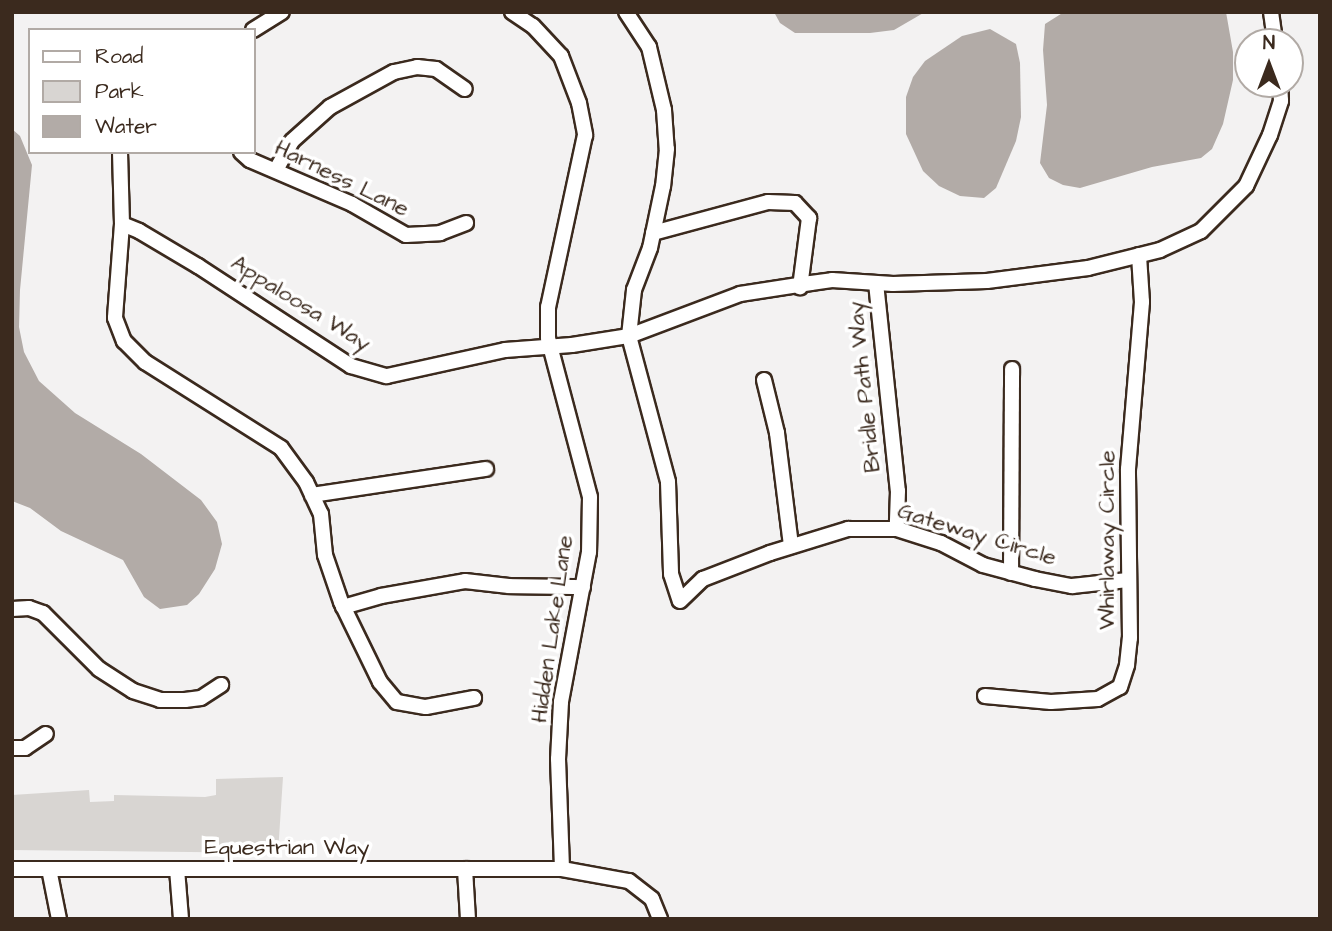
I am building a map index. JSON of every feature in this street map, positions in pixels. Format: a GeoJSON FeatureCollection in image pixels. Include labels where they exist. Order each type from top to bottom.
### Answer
{"type":"FeatureCollection","features":[{"type":"Feature","properties":{"kind":"street"},"geometry":{"type":"LineString","coordinates":[[256,28],[282,12]]}},
{"type":"Feature","properties":{"kind":"street","name":"Hidden Lake Lane"},"geometry":{"type":"LineString","coordinates":[[512,12],[533,26],[561,56],[579,103],[584,135],[548,307],[550,347],[590,497],[589,552],[561,702],[558,759],[562,869]]}},
{"type":"Feature","properties":{"kind":"street"},"geometry":{"type":"LineString","coordinates":[[626,12],[649,47],[664,110],[667,149],[653,233],[634,290],[629,336]]}},
{"type":"Feature","properties":{"kind":"street"},"geometry":{"type":"LineString","coordinates":[[276,170],[292,141],[330,107],[394,72],[416,67],[436,69],[465,89]]}},
{"type":"Feature","properties":{"kind":"street","name":"Appaloosa Way"},"geometry":{"type":"LineString","coordinates":[[122,224],[139,230],[198,266],[351,366],[387,376],[505,349],[550,347],[629,336],[740,294],[800,287],[832,280],[940,284],[1023,278],[1088,268],[1160,250],[1201,231],[1245,186],[1270,135],[1281,98]]}},
{"type":"Feature","properties":{"kind":"street"},"geometry":{"type":"LineString","coordinates":[[120,154],[122,224],[115,317],[124,341],[145,362],[281,448],[306,482],[321,514],[325,555],[343,607],[380,682],[397,702],[426,707],[474,698]]}},
{"type":"Feature","properties":{"kind":"street","name":"Harness Lane"},"geometry":{"type":"LineString","coordinates":[[245,154],[352,204],[406,235],[440,233],[466,223]]}},
{"type":"Feature","properties":{"kind":"street"},"geometry":{"type":"LineString","coordinates":[[653,233],[768,202],[794,203],[809,218],[800,287]]}},
{"type":"Feature","properties":{"kind":"street","name":"Whirlaway Circle"},"geometry":{"type":"LineString","coordinates":[[985,696],[1051,702],[1098,699],[1120,687],[1127,665],[1130,638],[1128,469],[1142,302],[1139,255]]}},
{"type":"Feature","properties":{"kind":"street","name":"Bridle Path Way"},"geometry":{"type":"LineString","coordinates":[[876,283],[898,491],[897,529]]}},
{"type":"Feature","properties":{"kind":"street","name":"Gateway Circle"},"geometry":{"type":"LineString","coordinates":[[629,336],[668,482],[671,574],[680,600],[703,579],[791,546],[848,529],[897,529],[941,542],[983,565],[1072,586],[1128,580]]}},
{"type":"Feature","properties":{"kind":"street"},"geometry":{"type":"LineString","coordinates":[[1011,573],[1012,369]]}},
{"type":"Feature","properties":{"kind":"street"},"geometry":{"type":"LineString","coordinates":[[765,380],[777,433],[791,546]]}},
{"type":"Feature","properties":{"kind":"street"},"geometry":{"type":"LineString","coordinates":[[312,495],[485,469]]}},
{"type":"Feature","properties":{"kind":"street"},"geometry":{"type":"LineString","coordinates":[[343,607],[381,596],[465,581],[509,586],[583,587]]}},
{"type":"Feature","properties":{"kind":"street"},"geometry":{"type":"LineString","coordinates":[[12,609],[29,608],[43,613],[99,669],[133,691],[160,700],[185,701],[201,698],[221,685]]}},
{"type":"Feature","properties":{"kind":"street"},"geometry":{"type":"LineString","coordinates":[[12,748],[25,748],[46,734]]}},
{"type":"Feature","properties":{"kind":"street","name":"Equestrian Way"},"geometry":{"type":"LineString","coordinates":[[12,869],[562,869],[629,881],[652,899],[660,919]]}},
{"type":"Feature","properties":{"kind":"street"},"geometry":{"type":"LineString","coordinates":[[49,869],[60,919]]}},
{"type":"Feature","properties":{"kind":"street"},"geometry":{"type":"LineString","coordinates":[[177,869],[181,919]]}},
{"type":"Feature","properties":{"kind":"street"},"geometry":{"type":"LineString","coordinates":[[465,869],[468,919]]}},
{"type":"Feature","properties":{"kind":"green space"},"geometry":{"type":"Polygon","coordinates":[[[283,777],[278,853],[12,850],[12,795],[89,790],[90,802],[114,801],[114,795],[205,797],[216,795],[216,779],[283,777]]]}},
{"type":"Feature","properties":{"kind":"water"},"geometry":{"type":"Polygon","coordinates":[[[774,12],[925,12],[894,30],[870,33],[795,33],[780,23],[774,12]]]}},
{"type":"Feature","properties":{"kind":"water"},"geometry":{"type":"Polygon","coordinates":[[[1064,12],[1226,12],[1233,52],[1233,80],[1223,124],[1212,149],[1201,158],[1152,167],[1080,188],[1063,185],[1049,178],[1040,163],[1047,105],[1043,50],[1045,24],[1064,12]]]}},
{"type":"Feature","properties":{"kind":"water"},"geometry":{"type":"Polygon","coordinates":[[[990,29],[1016,44],[1020,63],[1021,117],[1016,141],[996,188],[984,198],[960,196],[939,186],[923,171],[906,134],[906,97],[913,77],[925,61],[962,36],[990,29]]]}},
{"type":"Feature","properties":{"kind":"water"},"geometry":{"type":"Polygon","coordinates":[[[12,129],[20,136],[32,165],[20,290],[19,327],[24,352],[39,381],[75,413],[141,454],[201,500],[217,522],[222,544],[215,569],[199,594],[187,605],[160,609],[144,597],[123,560],[61,531],[30,508],[12,501],[12,129]]]}}]}
